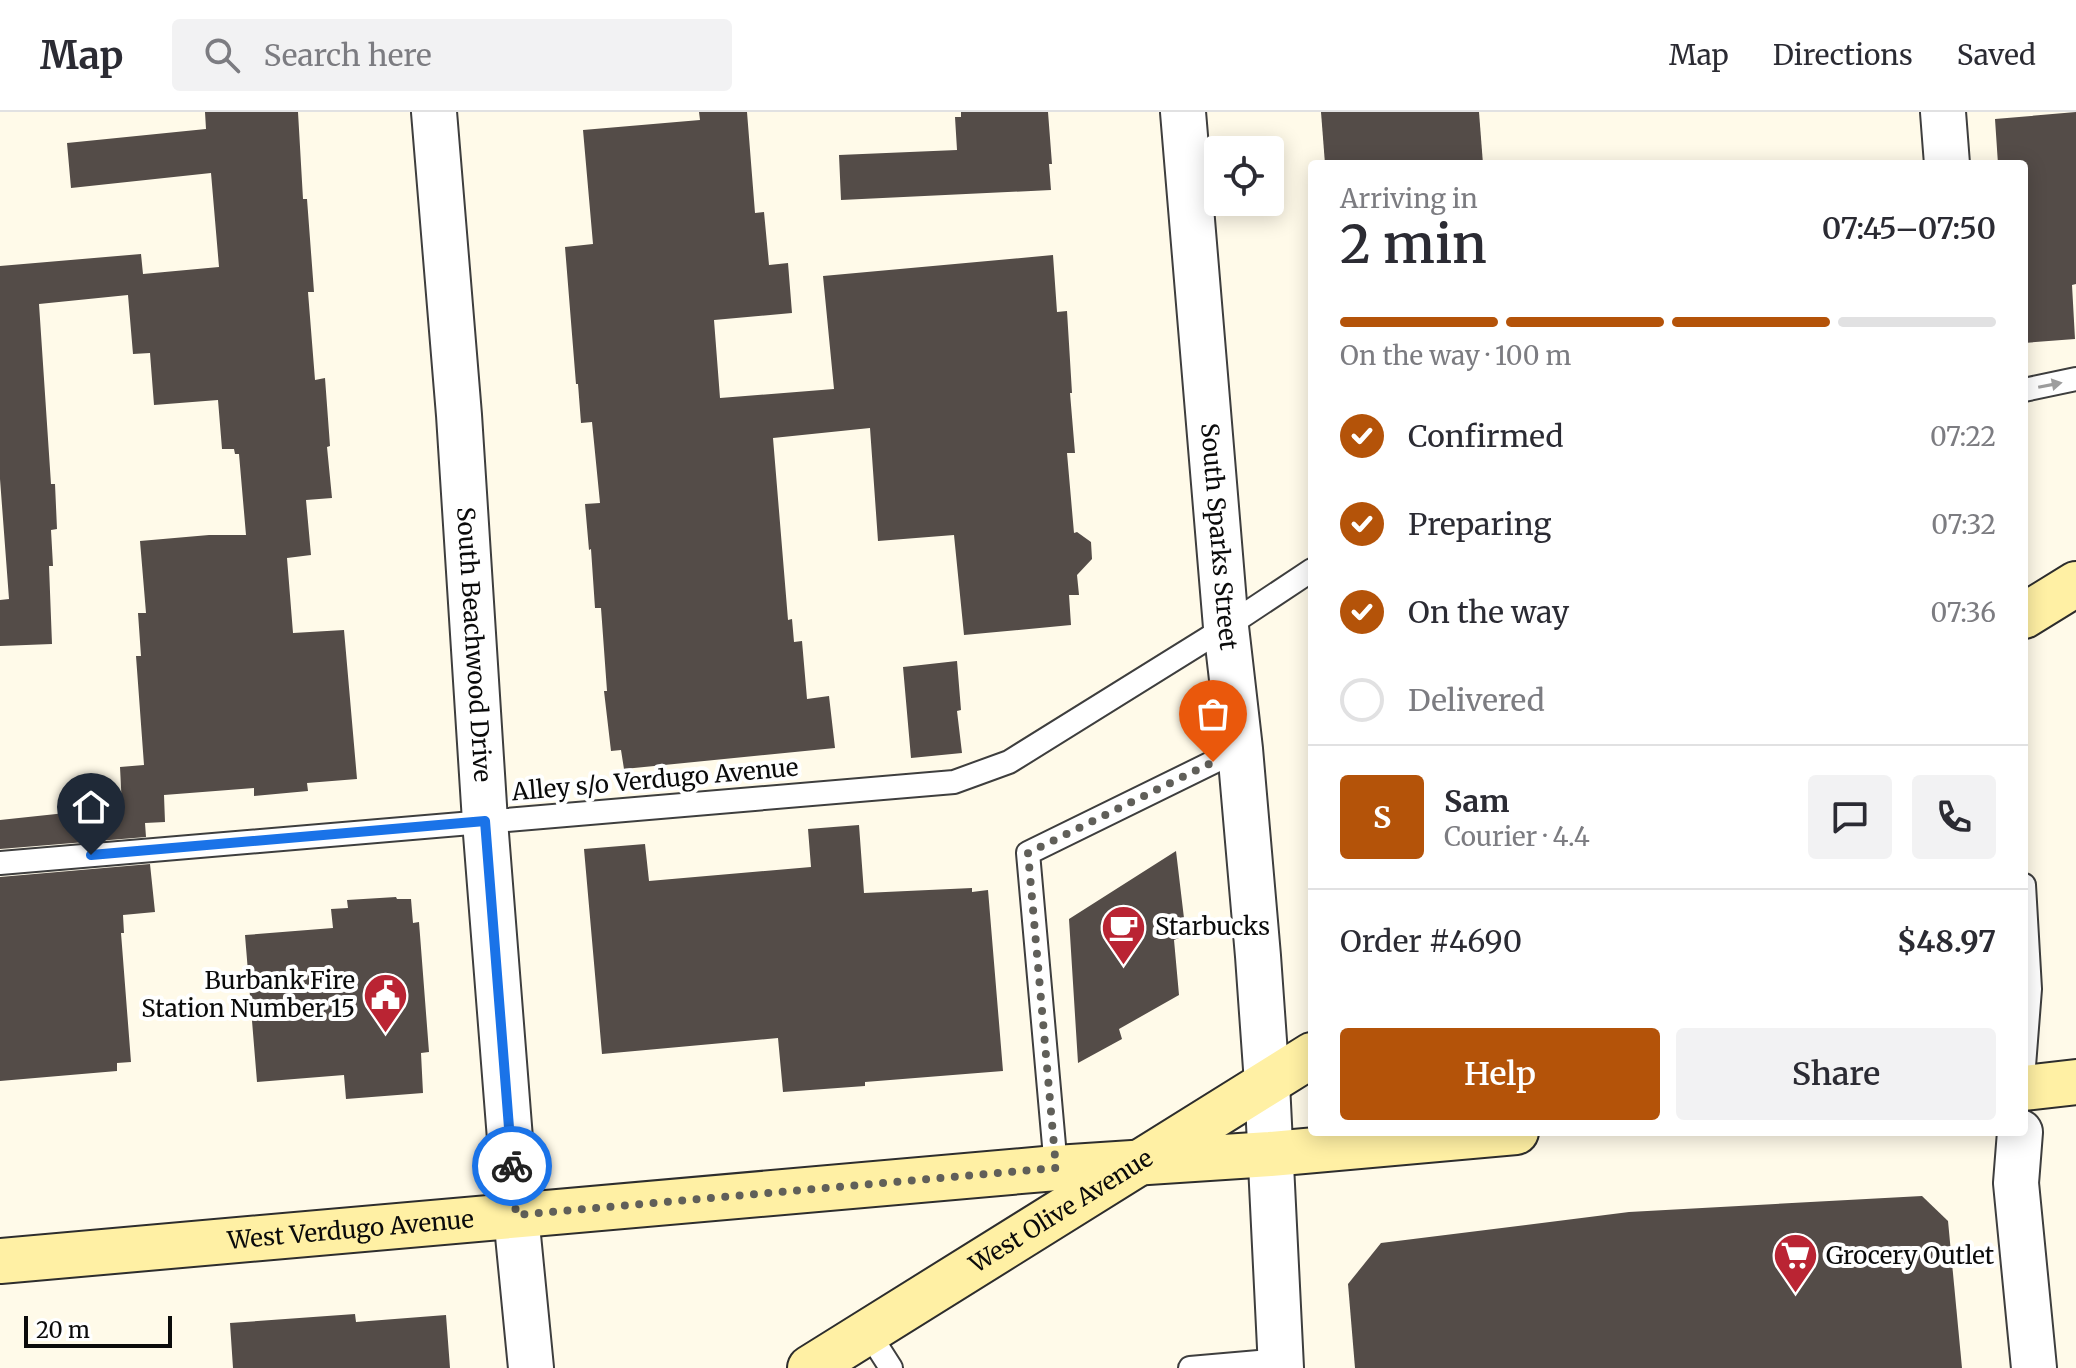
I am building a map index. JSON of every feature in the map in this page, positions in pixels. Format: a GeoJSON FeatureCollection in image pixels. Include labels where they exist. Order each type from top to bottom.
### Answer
{"type":"FeatureCollection","features":[{"type":"Feature","properties":{"kind":"main road"},"geometry":{"type":"LineString","coordinates":[[2028,614],[2076,584]]}},
{"type":"Feature","properties":{"kind":"main road","name":"West Olive Avenue"},"geometry":{"type":"LineString","coordinates":[[810,1368],[1308,1057]]}},
{"type":"Feature","properties":{"kind":"main road"},"geometry":{"type":"LineString","coordinates":[[2028,1088],[2076,1082]]}},
{"type":"Feature","properties":{"kind":"main road","name":"West Verdugo Avenue"},"geometry":{"type":"LineString","coordinates":[[0,1261],[1056,1168],[1270,1154],[1471,1136]]}},
{"type":"Feature","properties":{"kind":"street","name":"South Beachwood Drive"},"geometry":{"type":"LineString","coordinates":[[434,112],[459,415],[485,821],[531,1368]]}},
{"type":"Feature","properties":{"kind":"street","name":"South Sparks Street"},"geometry":{"type":"LineString","coordinates":[[1183,112],[1267,1083],[1281,1364]]}},
{"type":"Feature","properties":{"kind":"street"},"geometry":{"type":"LineString","coordinates":[[2020,1136],[2016,1183],[2034,1368]]}},
{"type":"Feature","properties":{"kind":"lane"},"geometry":{"type":"LineString","coordinates":[[2028,389],[2076,379]]}},
{"type":"Feature","properties":{"kind":"lane","name":"Alley s/o Verdugo Avenue"},"geometry":{"type":"LineString","coordinates":[[0,863],[954,782],[1009,762],[1308,573]]}},
{"type":"Feature","properties":{"kind":"lane"},"geometry":{"type":"LineString","coordinates":[[1056,1168],[1028,853],[1240,749]]}},
{"type":"Feature","properties":{"kind":"lane"},"geometry":{"type":"LineString","coordinates":[[2028,954],[2028,1015]]}},
{"type":"Feature","properties":{"kind":"lane"},"geometry":{"type":"LineString","coordinates":[[868,1332],[891,1368]]}},
{"type":"Feature","properties":{"kind":"lane"},"geometry":{"type":"LineString","coordinates":[[1190,1368],[1281,1364]]}},
{"type":"Feature","properties":{"kind":"building"},"geometry":{"type":"Polygon","coordinates":[[[205,112],[298,112],[303,199],[307,199],[314,292],[308,292],[315,380],[325,378],[332,498],[306,500],[311,555],[287,558],[293,633],[344,630],[357,779],[307,783],[308,791],[254,796],[254,788],[164,795],[165,822],[145,823],[146,837],[0,849],[0,820],[122,807],[120,767],[144,765],[136,656],[141,656],[138,613],[146,613],[140,541],[246,535],[239,454],[235,454],[234,449],[222,449],[218,400],[154,405],[150,353],[133,354],[128,295],[39,304],[57,529],[51,530],[53,566],[49,566],[52,644],[0,646],[0,600],[9,599],[0,479],[0,266],[141,254],[143,274],[219,267],[211,173],[71,188],[67,143],[206,129],[205,112]]]}},
{"type":"Feature","properties":{"kind":"building"},"geometry":{"type":"Polygon","coordinates":[[[699,112],[747,112],[755,213],[764,212],[769,265],[788,263],[792,313],[714,320],[720,398],[834,389],[823,276],[1053,255],[1057,312],[1067,311],[1075,453],[1067,453],[1074,533],[1091,542],[1092,559],[1077,575],[1079,595],[1069,595],[1071,625],[964,635],[954,535],[878,541],[870,428],[773,438],[788,620],[792,619],[794,642],[802,641],[807,699],[829,696],[835,748],[624,769],[621,750],[611,751],[604,691],[607,691],[601,608],[595,608],[585,504],[600,503],[592,422],[581,423],[565,247],[593,244],[583,130],[700,120],[699,112]]]}},
{"type":"Feature","properties":{"kind":"building"},"geometry":{"type":"Polygon","coordinates":[[[961,112],[1048,112],[1051,190],[841,200],[839,155],[957,150],[955,117],[961,117],[961,112]]]}},
{"type":"Feature","properties":{"kind":"building"},"geometry":{"type":"Polygon","coordinates":[[[1321,112],[1479,112],[1483,160],[1325,160],[1321,112]]]}},
{"type":"Feature","properties":{"kind":"building"},"geometry":{"type":"Polygon","coordinates":[[[2076,112],[2076,284],[2072,285],[2075,339],[2028,343],[2028,160],[1998,160],[1995,119],[2076,112]]]}},
{"type":"Feature","properties":{"kind":"building"},"geometry":{"type":"Polygon","coordinates":[[[957,661],[961,710],[957,711],[962,753],[911,758],[903,667],[957,661]]]}},
{"type":"Feature","properties":{"kind":"building"},"geometry":{"type":"Polygon","coordinates":[[[859,825],[864,893],[988,890],[1003,1071],[783,1092],[778,1038],[602,1054],[584,849],[645,844],[649,881],[811,867],[808,829],[859,825]]]}},
{"type":"Feature","properties":{"kind":"building","name":"Starbucks"},"geometry":{"type":"Polygon","coordinates":[[[1176,851],[1186,935],[1174,940],[1179,995],[1119,1029],[1122,1039],[1078,1063],[1069,919],[1176,851]]]}},
{"type":"Feature","properties":{"kind":"building"},"geometry":{"type":"Polygon","coordinates":[[[150,864],[155,912],[123,915],[124,933],[121,933],[131,1062],[117,1063],[117,1071],[0,1081],[0,877],[150,864]]]}},
{"type":"Feature","properties":{"kind":"building"},"geometry":{"type":"Polygon","coordinates":[[[411,899],[413,923],[419,922],[429,1052],[421,1053],[423,1093],[346,1099],[344,1075],[257,1082],[245,935],[333,928],[331,909],[348,908],[347,900],[411,899]]]}},
{"type":"Feature","properties":{"kind":"building"},"geometry":{"type":"Polygon","coordinates":[[[1922,1196],[1948,1221],[1962,1368],[1355,1368],[1348,1284],[1381,1243],[1629,1212],[1922,1196]]]}},
{"type":"Feature","properties":{"kind":"building"},"geometry":{"type":"Polygon","coordinates":[[[355,1314],[356,1322],[446,1315],[450,1368],[233,1368],[230,1323],[355,1314]]]}},
{"type":"Feature","properties":{"kind":"way so far"},"geometry":{"type":"LineString","coordinates":[[512,1166],[516,1215],[1056,1168],[1028,853],[1213,762]]}},
{"type":"Feature","properties":{"kind":"place","name":"Starbucks"},"geometry":{"type":"Point","coordinates":[1124,966]}},
{"type":"Feature","properties":{"kind":"place","name":"Burbank Fire Station Number 15"},"geometry":{"type":"Point","coordinates":[386,1034]}},
{"type":"Feature","properties":{"kind":"place","name":"Grocery Outlet"},"geometry":{"type":"Point","coordinates":[1795,1295]}},
{"type":"Feature","properties":{"kind":"route"},"geometry":{"type":"LineString","coordinates":[[91,855],[485,821],[512,1166]]}}]}
